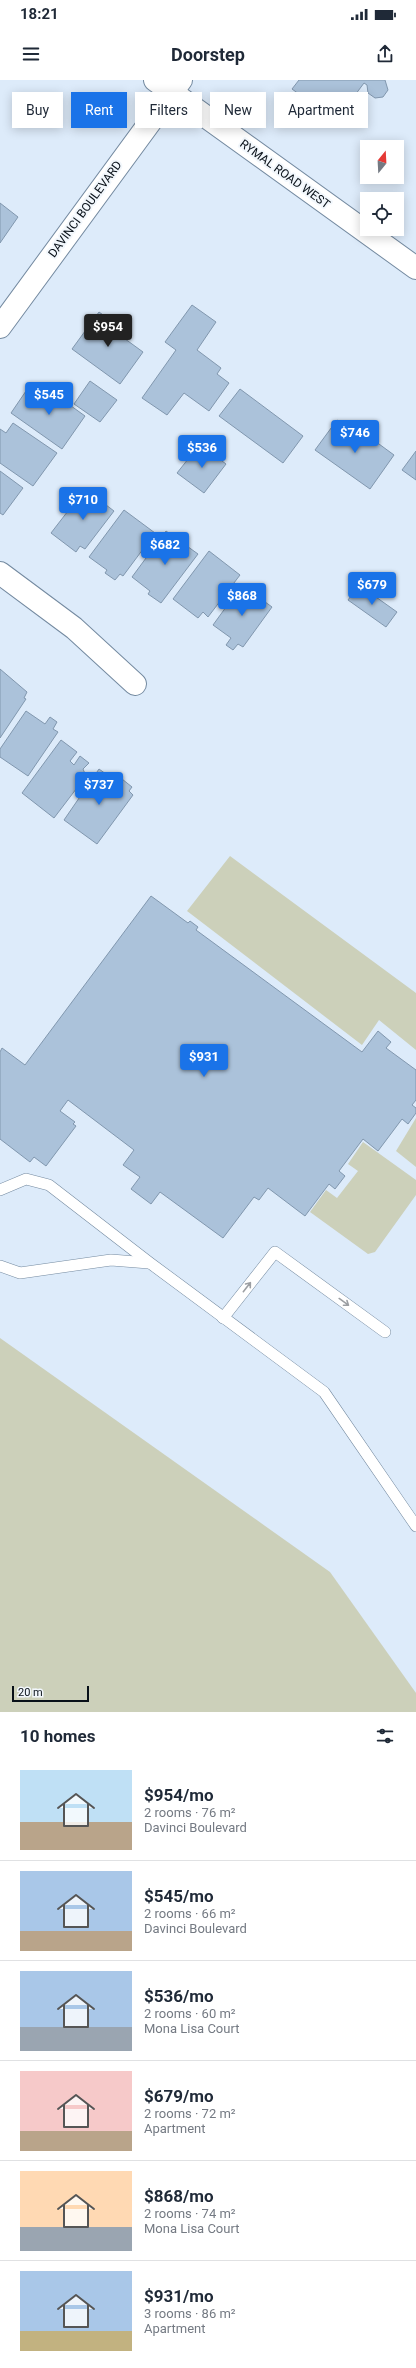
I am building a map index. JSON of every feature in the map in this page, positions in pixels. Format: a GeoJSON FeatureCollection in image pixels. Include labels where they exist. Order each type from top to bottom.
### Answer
{"type":"FeatureCollection","features":[{"type":"Feature","properties":{"kind":"street","name":"RYMAL ROAD WEST"},"geometry":{"type":"LineString","coordinates":[[155,80],[176,86],[416,268]]}},
{"type":"Feature","properties":{"kind":"street","name":"DAVINCI BOULEVARD"},"geometry":{"type":"LineString","coordinates":[[0,327],[176,86]]}},
{"type":"Feature","properties":{"kind":"street"},"geometry":{"type":"LineString","coordinates":[[0,573],[74,628],[135,684]]}},
{"type":"Feature","properties":{"kind":"lane"},"geometry":{"type":"LineString","coordinates":[[0,1190],[26,1179],[49,1185],[223,1318],[324,1392],[416,1526]]}},
{"type":"Feature","properties":{"kind":"lane"},"geometry":{"type":"LineString","coordinates":[[223,1318],[275,1252],[384,1332]]}},
{"type":"Feature","properties":{"kind":"lane"},"geometry":{"type":"LineString","coordinates":[[0,1266],[20,1273],[111,1260],[150,1263]]}},
{"type":"Feature","properties":{"kind":"green space"},"geometry":{"type":"Polygon","coordinates":[[[230,856],[416,993],[416,1050],[379,1020],[362,1045],[187,911],[230,856]]]}},
{"type":"Feature","properties":{"kind":"green space"},"geometry":{"type":"Polygon","coordinates":[[[416,1118],[416,1167],[396,1151],[416,1118]]]}},
{"type":"Feature","properties":{"kind":"green space"},"geometry":{"type":"Polygon","coordinates":[[[363,1142],[416,1180],[416,1195],[375,1252],[368,1254],[310,1212],[326,1190],[337,1198],[358,1171],[348,1164],[363,1142]]]}},
{"type":"Feature","properties":{"kind":"green space"},"geometry":{"type":"Polygon","coordinates":[[[0,1338],[330,1572],[416,1693],[416,1712],[0,1712],[0,1338]]]}},
{"type":"Feature","properties":{"kind":"building"},"geometry":{"type":"Polygon","coordinates":[[[299,80],[385,80],[388,90],[383,97],[375,98],[368,93],[367,85],[364,83],[357,92],[296,92],[292,89],[299,80]]]}},
{"type":"Feature","properties":{"kind":"building"},"geometry":{"type":"Polygon","coordinates":[[[0,203],[18,217],[0,243],[0,203]]]}},
{"type":"Feature","properties":{"kind":"building"},"geometry":{"type":"Polygon","coordinates":[[[192,305],[216,322],[197,350],[221,368],[217,374],[229,383],[209,411],[184,393],[167,415],[142,398],[176,350],[165,342],[192,305]]]}},
{"type":"Feature","properties":{"kind":"building"},"geometry":{"type":"Polygon","coordinates":[[[99,312],[125,331],[121,336],[143,352],[120,384],[72,349],[99,312]]]}},
{"type":"Feature","properties":{"kind":"building"},"geometry":{"type":"Polygon","coordinates":[[[90,381],[117,400],[100,422],[74,404],[90,381]]]}},
{"type":"Feature","properties":{"kind":"building"},"geometry":{"type":"Polygon","coordinates":[[[42,385],[85,416],[62,449],[11,413],[26,391],[34,396],[42,385]]]}},
{"type":"Feature","properties":{"kind":"building"},"geometry":{"type":"Polygon","coordinates":[[[240,389],[303,436],[283,463],[219,416],[240,389]]]}},
{"type":"Feature","properties":{"kind":"building"},"geometry":{"type":"Polygon","coordinates":[[[337,420],[361,437],[364,433],[394,455],[370,489],[315,450],[337,420]]]}},
{"type":"Feature","properties":{"kind":"building"},"geometry":{"type":"Polygon","coordinates":[[[13,423],[57,453],[33,486],[0,463],[0,429],[6,433],[13,423]]]}},
{"type":"Feature","properties":{"kind":"building"},"geometry":{"type":"Polygon","coordinates":[[[200,444],[226,464],[204,493],[177,473],[200,444]]]}},
{"type":"Feature","properties":{"kind":"building"},"geometry":{"type":"Polygon","coordinates":[[[416,451],[416,480],[402,470],[416,451]]]}},
{"type":"Feature","properties":{"kind":"building"},"geometry":{"type":"Polygon","coordinates":[[[0,471],[23,488],[3,515],[0,513],[0,471]]]}},
{"type":"Feature","properties":{"kind":"building"},"geometry":{"type":"Polygon","coordinates":[[[85,489],[114,511],[85,549],[80,546],[76,552],[51,533],[85,489]]]}},
{"type":"Feature","properties":{"kind":"building"},"geometry":{"type":"Polygon","coordinates":[[[124,510],[155,533],[123,576],[120,574],[115,580],[105,573],[107,570],[89,557],[124,510]]]}},
{"type":"Feature","properties":{"kind":"building"},"geometry":{"type":"Polygon","coordinates":[[[166,531],[198,554],[161,603],[148,594],[150,591],[132,577],[166,531]]]}},
{"type":"Feature","properties":{"kind":"building"},"geometry":{"type":"Polygon","coordinates":[[[209,551],[240,575],[208,617],[203,612],[198,618],[173,599],[209,551]]]}},
{"type":"Feature","properties":{"kind":"building"},"geometry":{"type":"Polygon","coordinates":[[[242,585],[272,607],[243,647],[238,644],[233,650],[226,645],[231,638],[213,625],[242,585]]]}},
{"type":"Feature","properties":{"kind":"building"},"geometry":{"type":"Polygon","coordinates":[[[359,585],[397,612],[386,627],[348,600],[359,585]]]}},
{"type":"Feature","properties":{"kind":"building"},"geometry":{"type":"Polygon","coordinates":[[[0,669],[27,692],[24,698],[26,699],[0,738],[0,669]]]}},
{"type":"Feature","properties":{"kind":"building"},"geometry":{"type":"Polygon","coordinates":[[[26,711],[45,724],[50,717],[57,722],[53,729],[58,732],[28,776],[0,757],[0,749],[26,711]]]}},
{"type":"Feature","properties":{"kind":"building"},"geometry":{"type":"Polygon","coordinates":[[[61,740],[77,752],[70,761],[74,765],[80,756],[89,763],[83,769],[86,776],[54,818],[22,793],[61,740]]]}},
{"type":"Feature","properties":{"kind":"building"},"geometry":{"type":"Polygon","coordinates":[[[99,769],[117,782],[117,785],[122,779],[132,787],[129,791],[133,795],[97,844],[64,820],[99,769]]]}},
{"type":"Feature","properties":{"kind":"building"},"geometry":{"type":"Polygon","coordinates":[[[151,896],[188,923],[190,921],[198,927],[196,930],[362,1052],[378,1031],[391,1042],[386,1048],[416,1070],[416,1100],[412,1105],[416,1108],[416,1113],[408,1124],[402,1119],[378,1151],[363,1139],[339,1171],[345,1176],[335,1189],[329,1184],[305,1216],[268,1188],[259,1200],[254,1197],[223,1238],[160,1192],[151,1204],[131,1189],[140,1177],[123,1165],[134,1150],[68,1100],[60,1111],[75,1122],[73,1124],[76,1126],[46,1166],[34,1157],[30,1162],[0,1139],[0,1052],[2,1048],[25,1065],[151,896]]]}}]}
